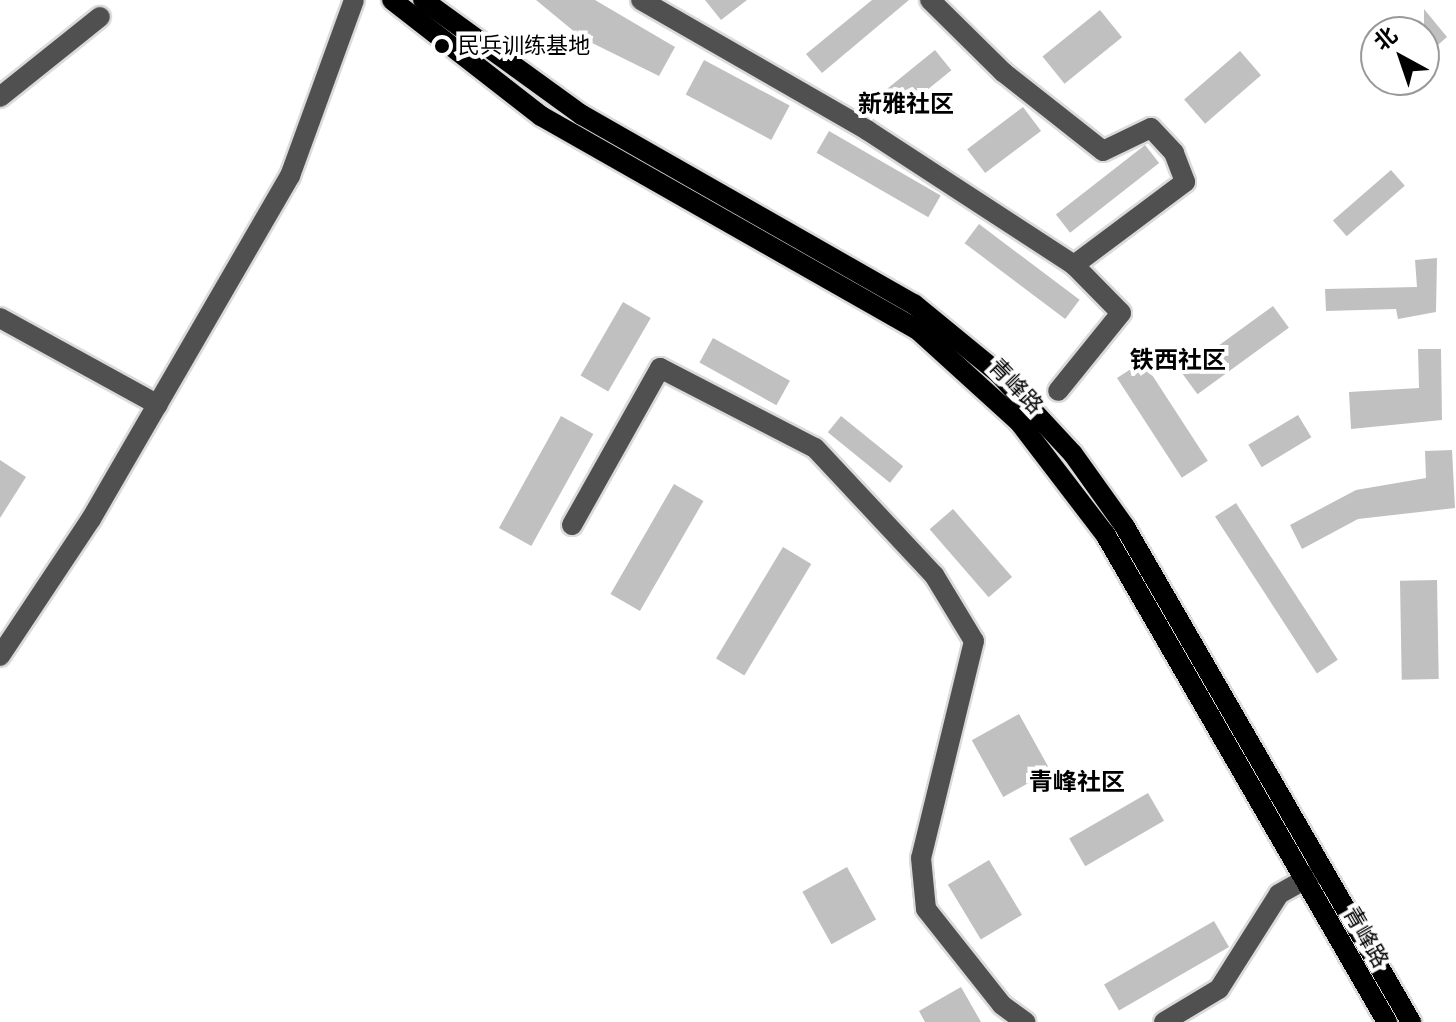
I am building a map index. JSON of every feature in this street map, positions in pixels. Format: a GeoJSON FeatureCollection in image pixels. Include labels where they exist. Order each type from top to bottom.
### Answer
{"type":"FeatureCollection","features":[{"type":"Feature","properties":{"kind":"main road","name":"青峰路"},"geometry":{"type":"LineString","coordinates":[[392,0],[541,116],[875,301],[962,365],[1020,423],[1105,534],[1387,1022]]}},
{"type":"Feature","properties":{"kind":"main road","name":"青峰路"},"geometry":{"type":"LineString","coordinates":[[423,0],[582,115],[914,304],[998,373],[1073,454],[1125,527],[1411,1022]]}},
{"type":"Feature","properties":{"kind":"street"},"geometry":{"type":"LineString","coordinates":[[0,656],[158,405],[290,176],[354,0]]}},
{"type":"Feature","properties":{"kind":"street"},"geometry":{"type":"LineString","coordinates":[[641,0],[867,130],[1074,265],[1121,313],[1058,391]]}},
{"type":"Feature","properties":{"kind":"street"},"geometry":{"type":"LineString","coordinates":[[930,0],[1003,72],[1103,151],[1151,128],[1174,153],[1185,182],[1074,265]]}},
{"type":"Feature","properties":{"kind":"street"},"geometry":{"type":"LineString","coordinates":[[0,97],[100,17]]}},
{"type":"Feature","properties":{"kind":"street"},"geometry":{"type":"LineString","coordinates":[[0,318],[158,405]]}},
{"type":"Feature","properties":{"kind":"street"},"geometry":{"type":"LineString","coordinates":[[572,525],[660,368],[815,448],[934,575],[974,641],[921,858],[926,909],[1002,1005],[1025,1022]]}},
{"type":"Feature","properties":{"kind":"street"},"geometry":{"type":"LineString","coordinates":[[1164,1022],[1219,989],[1279,894],[1324,869]]}},
{"type":"Feature","properties":{"kind":"building"},"geometry":{"type":"Polygon","coordinates":[[[536,0],[595,0],[675,47],[659,76],[582,38],[536,0]]]}},
{"type":"Feature","properties":{"kind":"building"},"geometry":{"type":"Polygon","coordinates":[[[705,0],[747,0],[721,20],[705,0]]]}},
{"type":"Feature","properties":{"kind":"building"},"geometry":{"type":"Polygon","coordinates":[[[872,0],[909,0],[822,73],[806,54],[872,0]]]}},
{"type":"Feature","properties":{"kind":"building"},"geometry":{"type":"Polygon","coordinates":[[[1100,10],[1122,37],[1065,84],[1042,57],[1100,10]]]}},
{"type":"Feature","properties":{"kind":"building"},"geometry":{"type":"Polygon","coordinates":[[[1440,28],[1447,37],[1440,43],[1440,28]]]}},
{"type":"Feature","properties":{"kind":"building"},"geometry":{"type":"Polygon","coordinates":[[[935,50],[951,70],[893,117],[877,97],[935,50]]]}},
{"type":"Feature","properties":{"kind":"building"},"geometry":{"type":"Polygon","coordinates":[[[1240,51],[1261,75],[1205,124],[1184,100],[1240,51]]]}},
{"type":"Feature","properties":{"kind":"building"},"geometry":{"type":"Polygon","coordinates":[[[704,60],[790,106],[771,140],[686,94],[704,60]]]}},
{"type":"Feature","properties":{"kind":"building"},"geometry":{"type":"Polygon","coordinates":[[[1023,107],[1041,131],[985,173],[967,149],[1023,107]]]}},
{"type":"Feature","properties":{"kind":"building"},"geometry":{"type":"Polygon","coordinates":[[[829,131],[941,195],[928,217],[816,153],[829,131]]]}},
{"type":"Feature","properties":{"kind":"building"},"geometry":{"type":"Polygon","coordinates":[[[1145,145],[1159,163],[1070,233],[1056,215],[1145,145]]]}},
{"type":"Feature","properties":{"kind":"building"},"geometry":{"type":"Polygon","coordinates":[[[1391,170],[1405,186],[1347,236],[1333,221],[1391,170]]]}},
{"type":"Feature","properties":{"kind":"building"},"geometry":{"type":"Polygon","coordinates":[[[979,224],[1080,300],[1065,319],[965,243],[979,224]]]}},
{"type":"Feature","properties":{"kind":"building"},"geometry":{"type":"Polygon","coordinates":[[[1437,258],[1436,312],[1398,319],[1396,309],[1326,311],[1325,289],[1417,287],[1415,260],[1437,258]]]}},
{"type":"Feature","properties":{"kind":"building"},"geometry":{"type":"Polygon","coordinates":[[[623,302],[651,318],[608,392],[580,376],[623,302]]]}},
{"type":"Feature","properties":{"kind":"building"},"geometry":{"type":"Polygon","coordinates":[[[1273,306],[1289,328],[1197,394],[1182,372],[1273,306]]]}},
{"type":"Feature","properties":{"kind":"building"},"geometry":{"type":"Polygon","coordinates":[[[713,338],[790,381],[776,405],[699,362],[713,338]]]}},
{"type":"Feature","properties":{"kind":"building"},"geometry":{"type":"Polygon","coordinates":[[[1418,349],[1441,349],[1442,420],[1351,429],[1349,392],[1419,388],[1418,349]]]}},
{"type":"Feature","properties":{"kind":"building"},"geometry":{"type":"Polygon","coordinates":[[[1143,361],[1208,461],[1182,478],[1117,378],[1143,361]]]}},
{"type":"Feature","properties":{"kind":"building"},"geometry":{"type":"Polygon","coordinates":[[[1298,415],[1311,437],[1262,467],[1248,445],[1298,415]]]}},
{"type":"Feature","properties":{"kind":"building"},"geometry":{"type":"Polygon","coordinates":[[[561,416],[593,434],[531,546],[499,528],[561,416]]]}},
{"type":"Feature","properties":{"kind":"building"},"geometry":{"type":"Polygon","coordinates":[[[841,416],[903,466],[890,483],[828,432],[841,416]]]}},
{"type":"Feature","properties":{"kind":"building"},"geometry":{"type":"Polygon","coordinates":[[[1452,450],[1455,508],[1358,519],[1302,549],[1290,525],[1356,490],[1426,478],[1425,451],[1452,450]]]}},
{"type":"Feature","properties":{"kind":"building"},"geometry":{"type":"Polygon","coordinates":[[[0,460],[26,477],[0,518],[0,460]]]}},
{"type":"Feature","properties":{"kind":"building"},"geometry":{"type":"Polygon","coordinates":[[[674,484],[703,501],[640,611],[610,594],[674,484]]]}},
{"type":"Feature","properties":{"kind":"building"},"geometry":{"type":"Polygon","coordinates":[[[1236,503],[1338,660],[1317,673],[1215,517],[1236,503]]]}},
{"type":"Feature","properties":{"kind":"building"},"geometry":{"type":"Polygon","coordinates":[[[953,509],[1012,577],[989,597],[930,529],[953,509]]]}},
{"type":"Feature","properties":{"kind":"building"},"geometry":{"type":"Polygon","coordinates":[[[783,547],[811,564],[744,675],[716,658],[783,547]]]}},
{"type":"Feature","properties":{"kind":"building"},"geometry":{"type":"Polygon","coordinates":[[[1437,580],[1439,679],[1402,680],[1400,581],[1437,580]]]}},
{"type":"Feature","properties":{"kind":"building"},"geometry":{"type":"Polygon","coordinates":[[[1019,714],[1051,771],[1003,797],[972,740],[1019,714]]]}},
{"type":"Feature","properties":{"kind":"building"},"geometry":{"type":"Polygon","coordinates":[[[1148,793],[1164,821],[1085,866],[1069,838],[1148,793]]]}},
{"type":"Feature","properties":{"kind":"building"},"geometry":{"type":"Polygon","coordinates":[[[989,860],[1022,915],[981,940],[948,885],[989,860]]]}},
{"type":"Feature","properties":{"kind":"building"},"geometry":{"type":"Polygon","coordinates":[[[847,867],[876,919],[831,944],[802,892],[847,867]]]}},
{"type":"Feature","properties":{"kind":"building"},"geometry":{"type":"Polygon","coordinates":[[[1214,921],[1229,947],[1119,1010],[1104,984],[1214,921]]]}},
{"type":"Feature","properties":{"kind":"building"},"geometry":{"type":"Polygon","coordinates":[[[961,987],[981,1022],[925,1022],[919,1011],[961,987]]]}},
{"type":"Feature","properties":{"kind":"place","name":"民兵训练基地"},"geometry":{"type":"Point","coordinates":[442,46]}},
{"type":"Feature","properties":{"kind":"district","name":"新雅社区"},"geometry":{"type":"Point","coordinates":[906,105]}},
{"type":"Feature","properties":{"kind":"district","name":"铁西社区"},"geometry":{"type":"Point","coordinates":[1178,361]}},
{"type":"Feature","properties":{"kind":"district","name":"青峰社区"},"geometry":{"type":"Point","coordinates":[1077,783]}}]}
